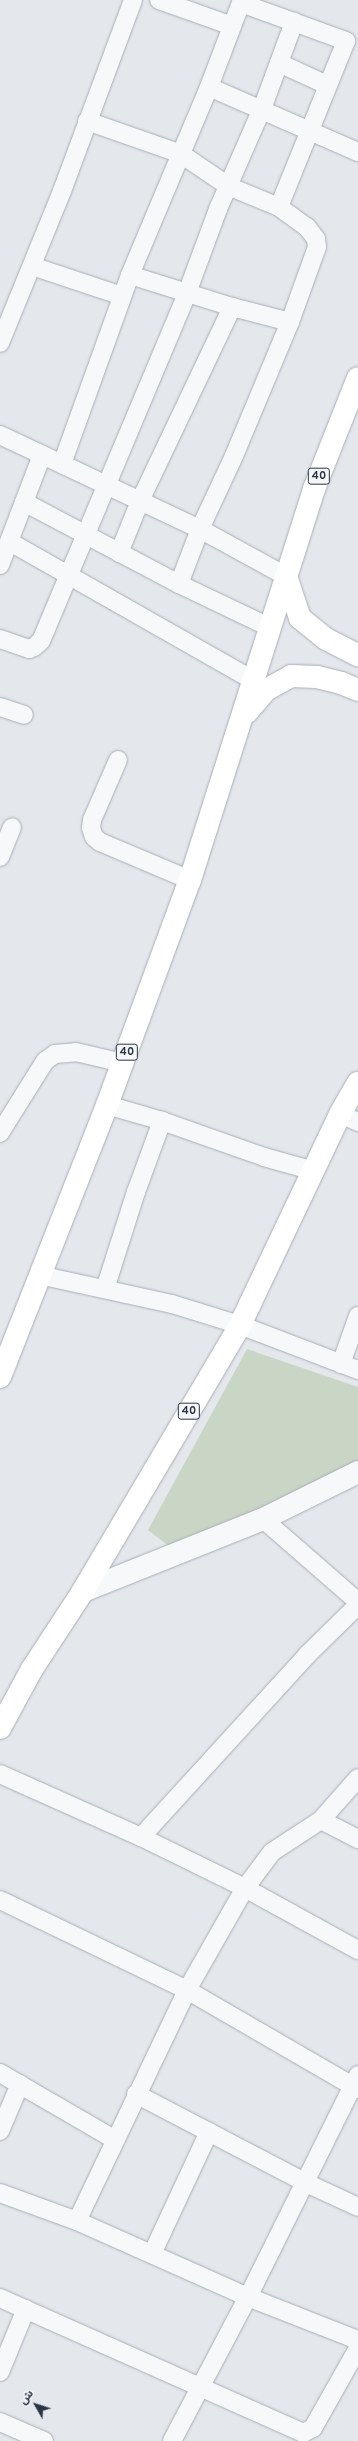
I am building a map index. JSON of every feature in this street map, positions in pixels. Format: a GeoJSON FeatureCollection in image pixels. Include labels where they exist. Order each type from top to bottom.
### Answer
{"type":"FeatureCollection","features":[{"type":"Feature","properties":{"kind":"highway","name":"40"},"geometry":{"type":"LineString","coordinates":[[286,576],[314,489],[358,378]]}},
{"type":"Feature","properties":{"kind":"highway"},"geometry":{"type":"LineString","coordinates":[[238,723],[286,576]]}},
{"type":"Feature","properties":{"kind":"highway"},"geometry":{"type":"LineString","coordinates":[[286,576],[300,618],[326,639],[358,655]]}},
{"type":"Feature","properties":{"kind":"highway"},"geometry":{"type":"LineString","coordinates":[[238,723],[266,690],[291,676],[317,677],[341,683],[358,690]]}},
{"type":"Feature","properties":{"kind":"highway","name":"40"},"geometry":{"type":"LineString","coordinates":[[0,1377],[107,1105],[190,880],[238,723]]}},
{"type":"Feature","properties":{"kind":"highway","name":"40"},"geometry":{"type":"LineString","coordinates":[[0,1728],[32,1669],[83,1591],[240,1326],[314,1171],[349,1118],[358,1084]]}},
{"type":"Feature","properties":{"kind":"street"},"geometry":{"type":"LineString","coordinates":[[0,343],[32,266],[133,0]]}},
{"type":"Feature","properties":{"kind":"street"},"geometry":{"type":"LineString","coordinates":[[159,0],[232,26]]}},
{"type":"Feature","properties":{"kind":"street"},"geometry":{"type":"LineString","coordinates":[[62,464],[130,275],[209,87],[241,1],[346,41],[279,207]]}},
{"type":"Feature","properties":{"kind":"street"},"geometry":{"type":"LineString","coordinates":[[0,639],[29,649],[34,647],[41,640],[70,575],[84,532],[107,485],[187,293],[218,208],[262,109],[294,22]]}},
{"type":"Feature","properties":{"kind":"street"},"geometry":{"type":"LineString","coordinates":[[279,64],[327,85]]}},
{"type":"Feature","properties":{"kind":"street"},"geometry":{"type":"LineString","coordinates":[[209,87],[358,152]]}},
{"type":"Feature","properties":{"kind":"street"},"geometry":{"type":"LineString","coordinates":[[87,121],[181,154],[228,186],[279,207],[307,227],[316,239],[317,247],[290,322],[234,456],[200,528],[179,584]]}},
{"type":"Feature","properties":{"kind":"street"},"geometry":{"type":"LineString","coordinates":[[32,266],[122,296]]}},
{"type":"Feature","properties":{"kind":"street"},"geometry":{"type":"LineString","coordinates":[[130,275],[232,307],[290,322]]}},
{"type":"Feature","properties":{"kind":"street"},"geometry":{"type":"LineString","coordinates":[[119,553],[140,500],[232,307]]}},
{"type":"Feature","properties":{"kind":"street"},"geometry":{"type":"LineString","coordinates":[[0,435],[200,528],[286,576]]}},
{"type":"Feature","properties":{"kind":"street"},"geometry":{"type":"LineString","coordinates":[[0,565],[42,455]]}},
{"type":"Feature","properties":{"kind":"street"},"geometry":{"type":"LineString","coordinates":[[24,502],[84,532],[119,553],[179,584],[269,627]]}},
{"type":"Feature","properties":{"kind":"street"},"geometry":{"type":"LineString","coordinates":[[10,542],[253,680]]}},
{"type":"Feature","properties":{"kind":"street"},"geometry":{"type":"LineString","coordinates":[[0,706],[24,716]]}},
{"type":"Feature","properties":{"kind":"street"},"geometry":{"type":"LineString","coordinates":[[118,760],[92,820],[91,828],[94,837],[100,842],[190,880]]}},
{"type":"Feature","properties":{"kind":"street"},"geometry":{"type":"LineString","coordinates":[[0,857],[12,827]]}},
{"type":"Feature","properties":{"kind":"street"},"geometry":{"type":"LineString","coordinates":[[0,1133],[6,1109],[45,1061],[55,1054],[76,1052],[123,1063]]}},
{"type":"Feature","properties":{"kind":"street"},"geometry":{"type":"LineString","coordinates":[[107,1105],[162,1121],[264,1157],[314,1171]]}},
{"type":"Feature","properties":{"kind":"street"},"geometry":{"type":"LineString","coordinates":[[105,1290],[136,1192],[162,1121]]}},
{"type":"Feature","properties":{"kind":"street"},"geometry":{"type":"LineString","coordinates":[[39,1275],[172,1304],[240,1326],[350,1367],[358,1316]]}},
{"type":"Feature","properties":{"kind":"street"},"geometry":{"type":"LineString","coordinates":[[83,1591],[263,1519],[358,1472]]}},
{"type":"Feature","properties":{"kind":"street"},"geometry":{"type":"LineString","coordinates":[[141,1837],[307,1655],[358,1603],[263,1519]]}},
{"type":"Feature","properties":{"kind":"street"},"geometry":{"type":"LineString","coordinates":[[0,1774],[141,1837],[245,1888],[358,1950]]}},
{"type":"Feature","properties":{"kind":"street"},"geometry":{"type":"LineString","coordinates":[[76,2222],[114,2139],[187,1990],[245,1888],[272,1852],[321,1820],[358,1778]]}},
{"type":"Feature","properties":{"kind":"street"},"geometry":{"type":"LineString","coordinates":[[321,1820],[358,1839]]}},
{"type":"Feature","properties":{"kind":"street"},"geometry":{"type":"LineString","coordinates":[[0,1900],[187,1990],[356,2083],[304,2182],[248,2298],[172,2441]]}},
{"type":"Feature","properties":{"kind":"street"},"geometry":{"type":"LineString","coordinates":[[0,2073],[114,2139]]}},
{"type":"Feature","properties":{"kind":"street"},"geometry":{"type":"LineString","coordinates":[[0,2131],[20,2084]]}},
{"type":"Feature","properties":{"kind":"street"},"geometry":{"type":"LineString","coordinates":[[136,2094],[304,2182],[358,2207]]}},
{"type":"Feature","properties":{"kind":"street"},"geometry":{"type":"LineString","coordinates":[[152,2254],[209,2132]]}},
{"type":"Feature","properties":{"kind":"street"},"geometry":{"type":"LineString","coordinates":[[0,2193],[76,2222],[152,2254],[248,2298],[358,2340]]}},
{"type":"Feature","properties":{"kind":"street"},"geometry":{"type":"LineString","coordinates":[[0,2298],[303,2433],[313,2428],[358,2348]]}},
{"type":"Feature","properties":{"kind":"street"},"geometry":{"type":"LineString","coordinates":[[0,2372],[26,2309]]}},
{"type":"Feature","properties":{"kind":"street"},"geometry":{"type":"LineString","coordinates":[[0,2422],[44,2441]]}},
{"type":"Feature","properties":{"kind":"green space"},"geometry":{"type":"Polygon","coordinates":[[[247,1349],[358,1387],[358,1466],[179,1554],[148,1530],[247,1349]]]}}]}
